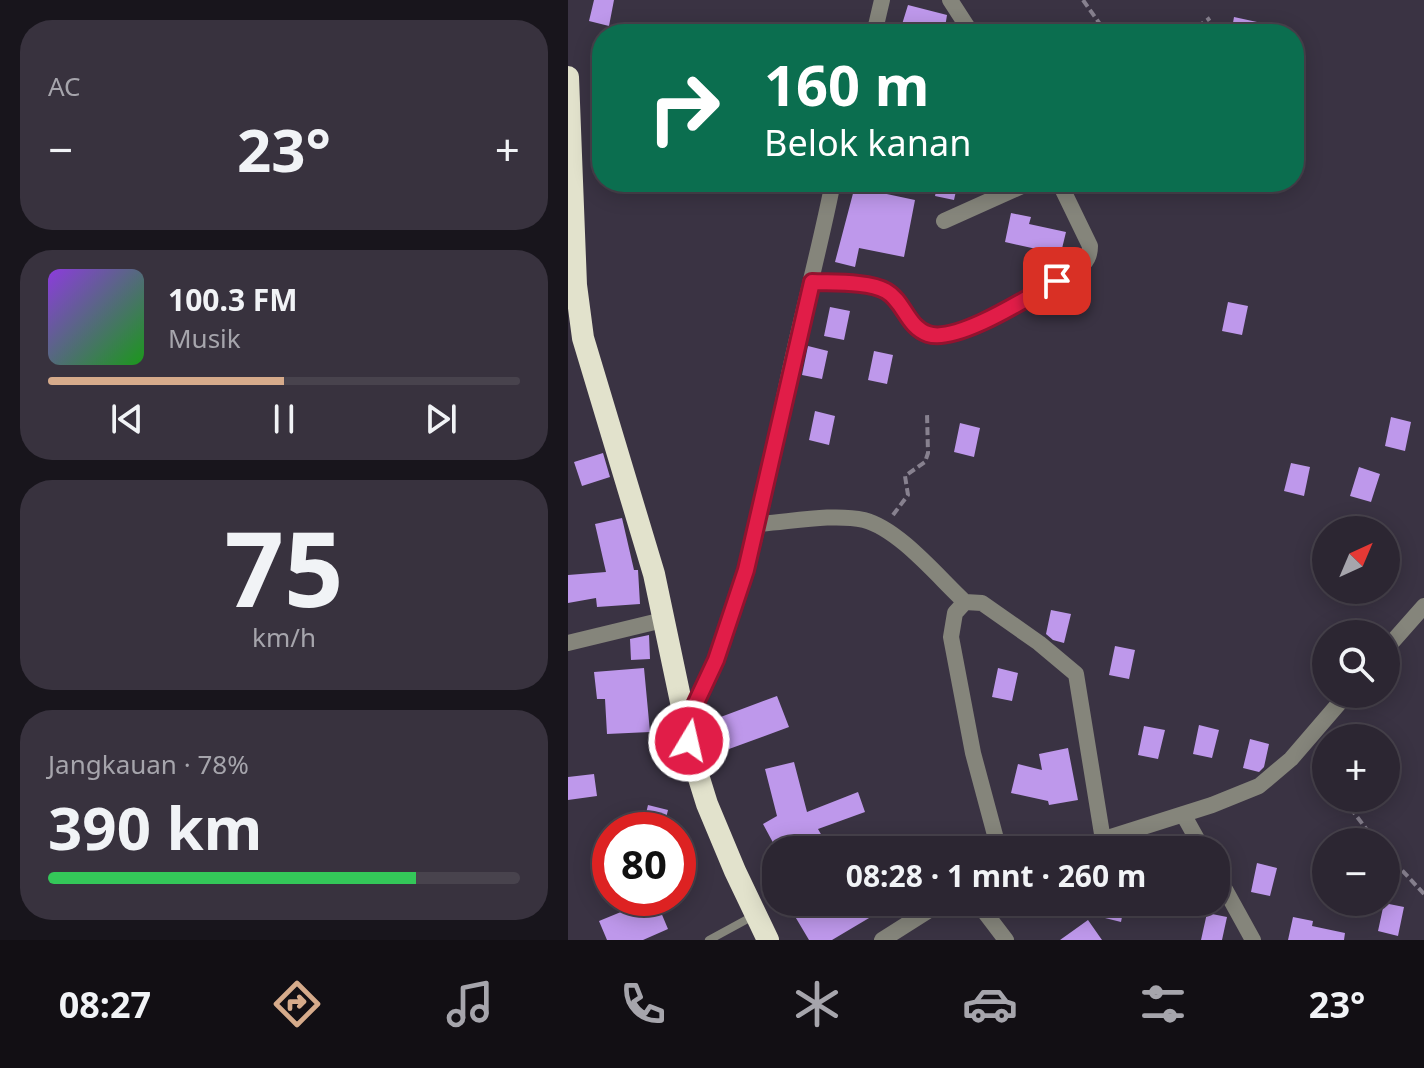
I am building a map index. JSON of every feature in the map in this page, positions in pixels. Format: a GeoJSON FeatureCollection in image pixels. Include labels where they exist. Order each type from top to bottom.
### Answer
{"type":"FeatureCollection","features":[{"type":"Feature","properties":{"kind":"highway"},"geometry":{"type":"LineString","coordinates":[[568,77],[576,285],[575,341],[596,387],[642,528],[693,759],[707,804],[768,940]]}},
{"type":"Feature","properties":{"kind":"street"},"geometry":{"type":"LineString","coordinates":[[876,24],[882,0]]}},
{"type":"Feature","properties":{"kind":"street"},"geometry":{"type":"LineString","coordinates":[[950,0],[966,24]]}},
{"type":"Feature","properties":{"kind":"street"},"geometry":{"type":"LineString","coordinates":[[686,724],[716,660],[758,524],[831,192]]}},
{"type":"Feature","properties":{"kind":"street"},"geometry":{"type":"LineString","coordinates":[[944,221],[1009,192]]}},
{"type":"Feature","properties":{"kind":"street"},"geometry":{"type":"LineString","coordinates":[[812,282],[885,290],[899,303],[909,320],[920,331],[931,336],[947,335],[981,323],[1057,281],[1084,264],[1090,255],[1090,246],[1064,192]]}},
{"type":"Feature","properties":{"kind":"street"},"geometry":{"type":"LineString","coordinates":[[758,524],[848,518],[867,521],[885,529],[965,602],[982,603],[1076,674],[1102,836]]}},
{"type":"Feature","properties":{"kind":"street"},"geometry":{"type":"LineString","coordinates":[[965,602],[955,613],[951,637],[973,753],[995,836]]}},
{"type":"Feature","properties":{"kind":"street"},"geometry":{"type":"LineString","coordinates":[[1400,633],[1424,606]]}},
{"type":"Feature","properties":{"kind":"street"},"geometry":{"type":"LineString","coordinates":[[568,643],[663,620]]}},
{"type":"Feature","properties":{"kind":"street"},"geometry":{"type":"LineString","coordinates":[[1115,836],[1259,786],[1291,759],[1335,708]]}},
{"type":"Feature","properties":{"kind":"street"},"geometry":{"type":"LineString","coordinates":[[1183,814],[1195,836]]}},
{"type":"Feature","properties":{"kind":"street"},"geometry":{"type":"LineString","coordinates":[[1230,898],[1253,940]]}},
{"type":"Feature","properties":{"kind":"street"},"geometry":{"type":"LineString","coordinates":[[882,940],[920,916]]}},
{"type":"Feature","properties":{"kind":"street"},"geometry":{"type":"LineString","coordinates":[[988,916],[1006,940]]}},
{"type":"Feature","properties":{"kind":"lane"},"geometry":{"type":"LineString","coordinates":[[709,940],[756,914]]}},
{"type":"Feature","properties":{"kind":"path"},"geometry":{"type":"LineString","coordinates":[[1083,0],[1100,24]]}},
{"type":"Feature","properties":{"kind":"path"},"geometry":{"type":"LineString","coordinates":[[1201,24],[1210,18]]}},
{"type":"Feature","properties":{"kind":"path"},"geometry":{"type":"LineString","coordinates":[[885,529],[908,495],[905,476],[925,462],[928,453],[927,413]]}},
{"type":"Feature","properties":{"kind":"path"},"geometry":{"type":"LineString","coordinates":[[1400,868],[1424,894]]}},
{"type":"Feature","properties":{"kind":"building"},"geometry":{"type":"Polygon","coordinates":[[[594,0],[614,0],[609,24],[589,21],[594,0]]]}},
{"type":"Feature","properties":{"kind":"building"},"geometry":{"type":"Polygon","coordinates":[[[908,5],[947,15],[946,24],[902,24],[908,5]]]}},
{"type":"Feature","properties":{"kind":"building"},"geometry":{"type":"Polygon","coordinates":[[[1234,17],[1266,24],[1233,24],[1234,17]]]}},
{"type":"Feature","properties":{"kind":"building"},"geometry":{"type":"Polygon","coordinates":[[[853,192],[882,192],[915,200],[904,257],[859,248],[855,267],[835,262],[853,192]]]}},
{"type":"Feature","properties":{"kind":"building"},"geometry":{"type":"Polygon","coordinates":[[[936,192],[956,192],[954,200],[935,196],[936,192]]]}},
{"type":"Feature","properties":{"kind":"building"},"geometry":{"type":"Polygon","coordinates":[[[1011,213],[1031,217],[1029,224],[1066,232],[1059,261],[1039,257],[1041,250],[1005,242],[1011,213]]]}},
{"type":"Feature","properties":{"kind":"building"},"geometry":{"type":"Polygon","coordinates":[[[1228,302],[1248,306],[1242,335],[1222,331],[1228,302]]]}},
{"type":"Feature","properties":{"kind":"building"},"geometry":{"type":"Polygon","coordinates":[[[830,307],[850,311],[844,340],[824,336],[830,307]]]}},
{"type":"Feature","properties":{"kind":"building"},"geometry":{"type":"Polygon","coordinates":[[[808,346],[828,351],[822,379],[802,375],[808,346]]]}},
{"type":"Feature","properties":{"kind":"building"},"geometry":{"type":"Polygon","coordinates":[[[874,351],[893,355],[887,384],[868,380],[874,351]]]}},
{"type":"Feature","properties":{"kind":"building"},"geometry":{"type":"Polygon","coordinates":[[[815,411],[835,416],[829,445],[809,440],[815,411]]]}},
{"type":"Feature","properties":{"kind":"building"},"geometry":{"type":"Polygon","coordinates":[[[1391,417],[1411,422],[1405,451],[1385,446],[1391,417]]]}},
{"type":"Feature","properties":{"kind":"building"},"geometry":{"type":"Polygon","coordinates":[[[960,423],[980,428],[974,457],[954,452],[960,423]]]}},
{"type":"Feature","properties":{"kind":"building"},"geometry":{"type":"Polygon","coordinates":[[[603,453],[610,477],[582,486],[574,462],[603,453]]]}},
{"type":"Feature","properties":{"kind":"building"},"geometry":{"type":"Polygon","coordinates":[[[1291,463],[1310,467],[1304,496],[1284,491],[1291,463]]]}},
{"type":"Feature","properties":{"kind":"building"},"geometry":{"type":"Polygon","coordinates":[[[1359,467],[1380,474],[1371,502],[1350,496],[1359,467]]]}},
{"type":"Feature","properties":{"kind":"building"},"geometry":{"type":"Polygon","coordinates":[[[622,518],[634,570],[638,570],[640,604],[597,607],[596,598],[568,603],[568,575],[606,572],[595,524],[622,518]]]}},
{"type":"Feature","properties":{"kind":"building"},"geometry":{"type":"Polygon","coordinates":[[[1051,610],[1071,614],[1064,643],[1046,634],[1051,610]]]}},
{"type":"Feature","properties":{"kind":"building"},"geometry":{"type":"Polygon","coordinates":[[[649,635],[650,659],[631,660],[630,639],[649,635]]]}},
{"type":"Feature","properties":{"kind":"building"},"geometry":{"type":"Polygon","coordinates":[[[1115,646],[1135,650],[1129,679],[1109,675],[1115,646]]]}},
{"type":"Feature","properties":{"kind":"building"},"geometry":{"type":"Polygon","coordinates":[[[644,668],[650,732],[607,734],[605,699],[597,699],[594,672],[644,668]]]}},
{"type":"Feature","properties":{"kind":"building"},"geometry":{"type":"Polygon","coordinates":[[[998,668],[1018,673],[1012,701],[992,697],[998,668]]]}},
{"type":"Feature","properties":{"kind":"building"},"geometry":{"type":"Polygon","coordinates":[[[777,696],[789,727],[729,749],[718,718],[777,696]]]}},
{"type":"Feature","properties":{"kind":"building"},"geometry":{"type":"Polygon","coordinates":[[[1199,725],[1219,730],[1212,758],[1193,754],[1199,725]]]}},
{"type":"Feature","properties":{"kind":"building"},"geometry":{"type":"Polygon","coordinates":[[[1144,726],[1165,730],[1158,759],[1138,755],[1144,726]]]}},
{"type":"Feature","properties":{"kind":"building"},"geometry":{"type":"Polygon","coordinates":[[[1250,739],[1269,744],[1264,767],[1259,772],[1243,768],[1250,739]]]}},
{"type":"Feature","properties":{"kind":"building"},"geometry":{"type":"Polygon","coordinates":[[[1068,748],[1078,800],[1049,805],[1048,801],[1011,793],[1018,764],[1042,770],[1039,754],[1068,748]]]}},
{"type":"Feature","properties":{"kind":"building"},"geometry":{"type":"Polygon","coordinates":[[[794,762],[807,812],[858,792],[865,812],[818,829],[822,836],[769,836],[763,824],[777,816],[765,769],[794,762]]]}},
{"type":"Feature","properties":{"kind":"building"},"geometry":{"type":"Polygon","coordinates":[[[594,774],[597,796],[568,800],[568,777],[594,774]]]}},
{"type":"Feature","properties":{"kind":"building"},"geometry":{"type":"Polygon","coordinates":[[[648,805],[668,810],[668,812],[646,812],[648,805]]]}},
{"type":"Feature","properties":{"kind":"building"},"geometry":{"type":"Polygon","coordinates":[[[1257,863],[1277,868],[1270,896],[1251,892],[1257,863]]]}},
{"type":"Feature","properties":{"kind":"building"},"geometry":{"type":"Polygon","coordinates":[[[1400,906],[1404,907],[1398,936],[1378,931],[1381,916],[1400,916],[1400,906]]]}},
{"type":"Feature","properties":{"kind":"building"},"geometry":{"type":"Polygon","coordinates":[[[611,916],[663,916],[668,929],[643,940],[607,940],[599,921],[611,916]]]}},
{"type":"Feature","properties":{"kind":"building"},"geometry":{"type":"Polygon","coordinates":[[[795,916],[872,916],[832,940],[809,940],[795,916]]]}},
{"type":"Feature","properties":{"kind":"building"},"geometry":{"type":"Polygon","coordinates":[[[1101,916],[1122,916],[1121,922],[1101,916]]]}},
{"type":"Feature","properties":{"kind":"building"},"geometry":{"type":"Polygon","coordinates":[[[1206,916],[1227,917],[1222,940],[1201,940],[1206,916]]]}},
{"type":"Feature","properties":{"kind":"building"},"geometry":{"type":"Polygon","coordinates":[[[1293,917],[1313,921],[1312,926],[1345,933],[1344,940],[1288,940],[1293,917]]]}},
{"type":"Feature","properties":{"kind":"building"},"geometry":{"type":"Polygon","coordinates":[[[1088,920],[1102,940],[1060,940],[1088,920]]]}},
{"type":"Feature","properties":{"kind":"route"},"geometry":{"type":"LineString","coordinates":[[689,741],[686,724],[716,660],[746,570],[812,282],[885,290],[899,303],[909,320],[920,331],[931,336],[947,335],[981,323],[1057,281]]}}]}
